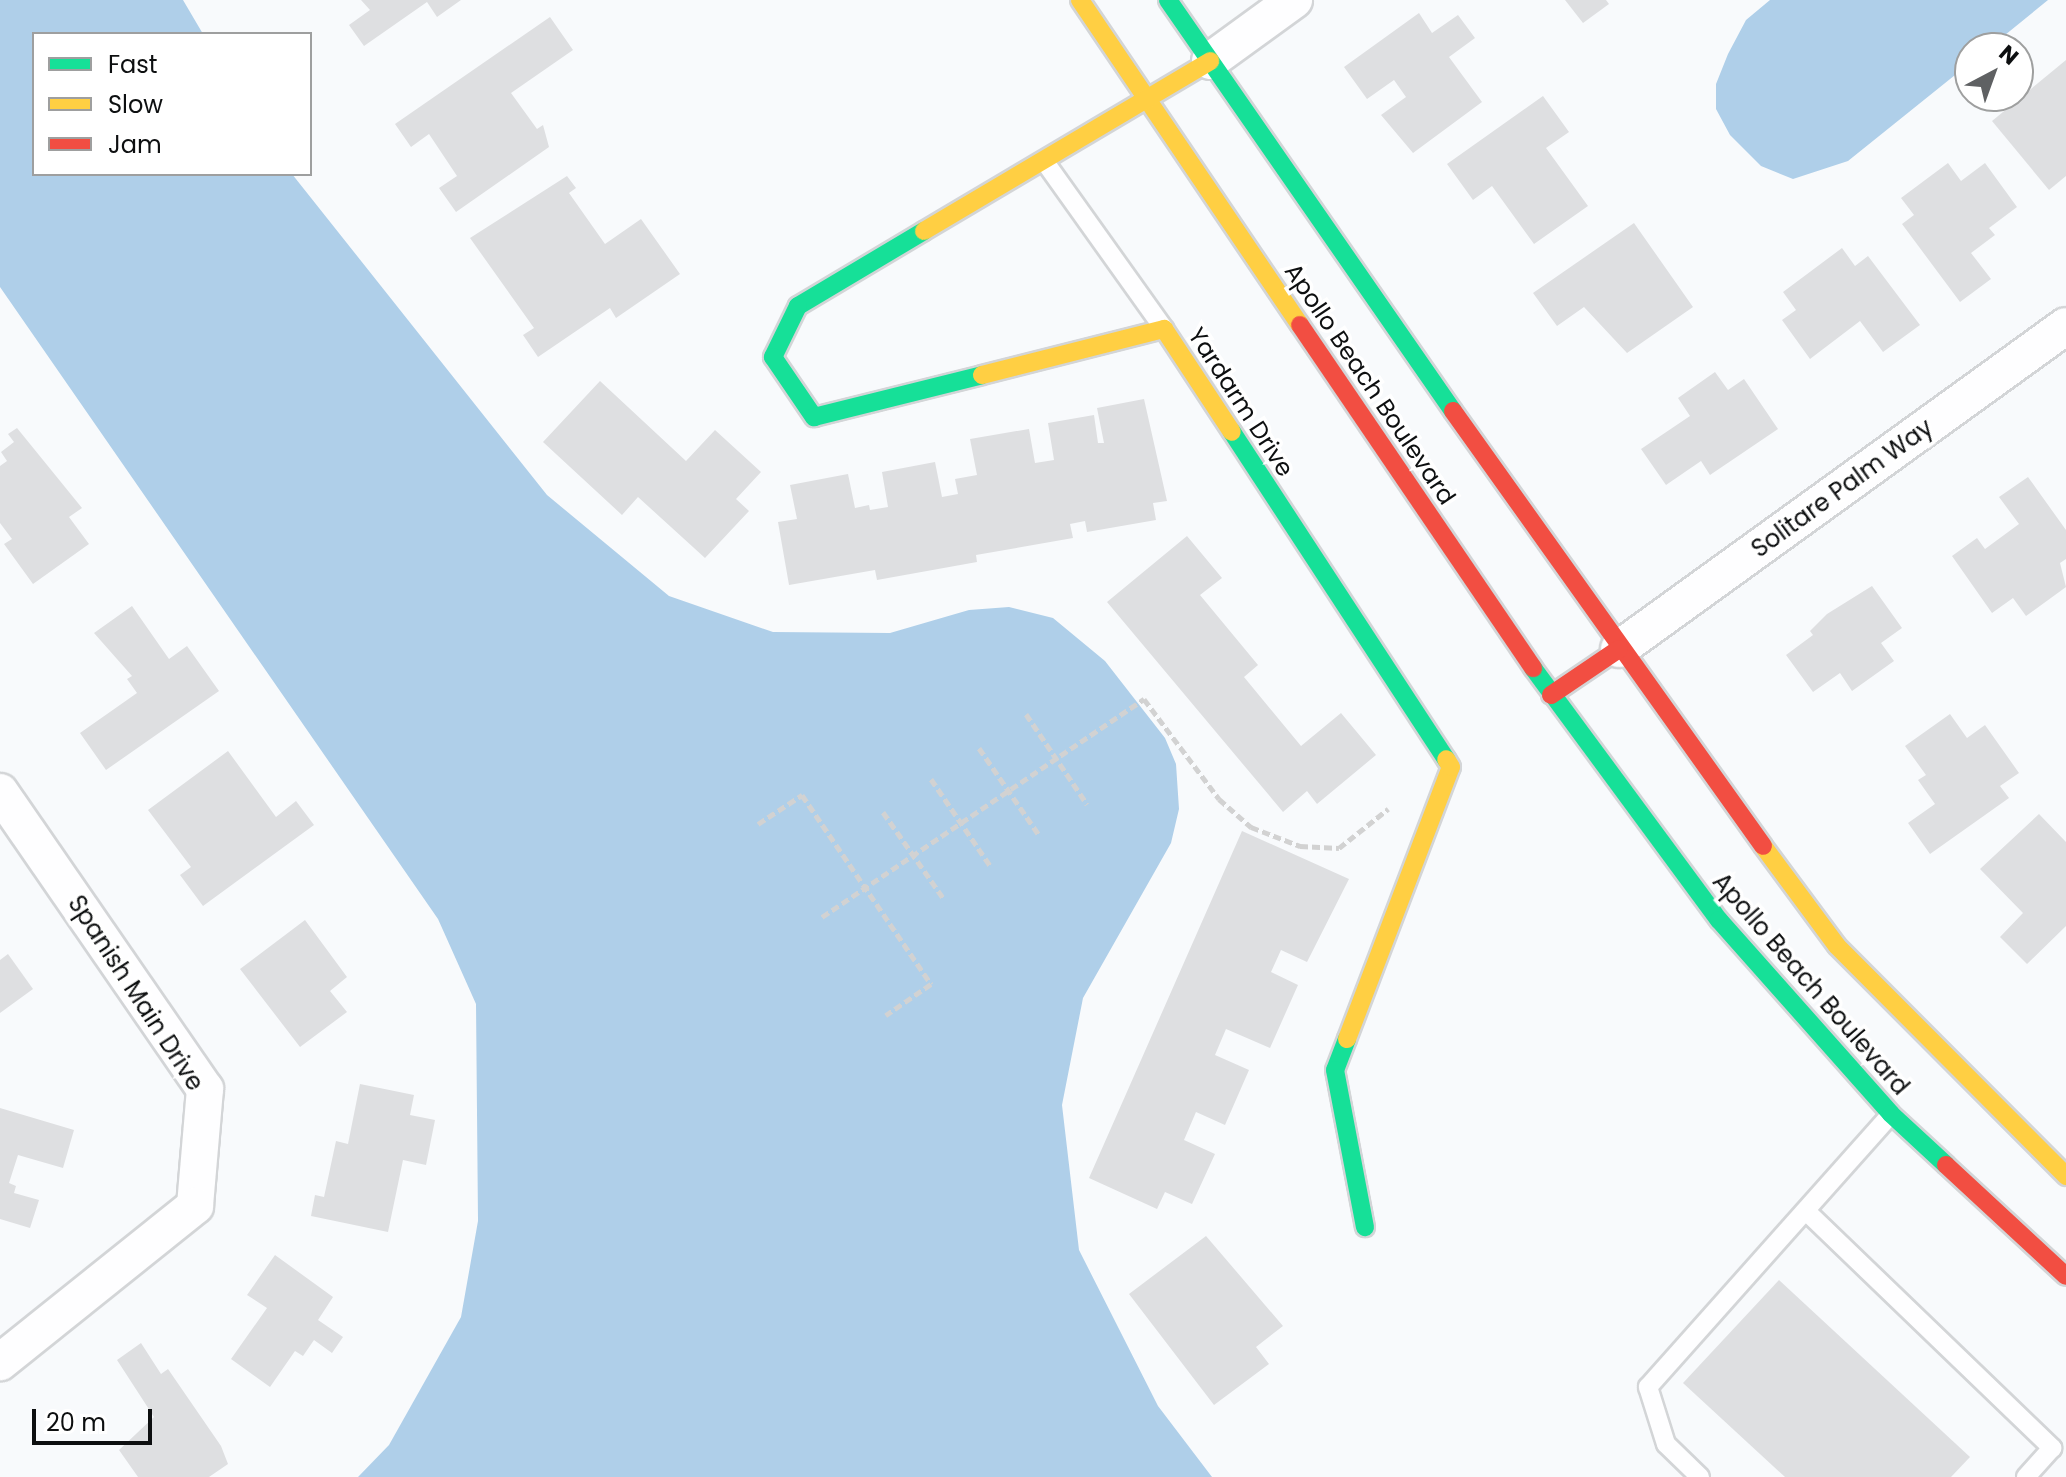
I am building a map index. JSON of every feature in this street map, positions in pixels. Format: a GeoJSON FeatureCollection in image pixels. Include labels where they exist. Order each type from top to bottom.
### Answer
{"type":"FeatureCollection","features":[{"type":"Feature","properties":{"kind":"main road","name":"Apollo Beach Boulevard"},"geometry":{"type":"LineString","coordinates":[[1080,0],[1551,695],[1719,920],[1891,1114],[2066,1276]]}},
{"type":"Feature","properties":{"kind":"main road","name":"Apollo Beach Boulevard"},"geometry":{"type":"LineString","coordinates":[[1168,0],[1619,649],[1837,946],[2066,1176]]}},
{"type":"Feature","properties":{"kind":"main road"},"geometry":{"type":"LineString","coordinates":[[1149,101],[1210,61]]}},
{"type":"Feature","properties":{"kind":"main road","name":"Yardarm Drive"},"geometry":{"type":"LineString","coordinates":[[1149,101],[798,306],[773,357],[814,417],[1164,329],[1451,767],[1446,778]]}},
{"type":"Feature","properties":{"kind":"main road"},"geometry":{"type":"LineString","coordinates":[[1551,695],[1619,649]]}},
{"type":"Feature","properties":{"kind":"main road"},"geometry":{"type":"LineString","coordinates":[[1365,1227],[1335,1070],[1446,778]]}},
{"type":"Feature","properties":{"kind":"street"},"geometry":{"type":"LineString","coordinates":[[1210,61],[1294,0]]}},
{"type":"Feature","properties":{"kind":"street","name":"Solitare Palm Way"},"geometry":{"type":"LineString","coordinates":[[1619,649],[2066,326]]}},
{"type":"Feature","properties":{"kind":"street","name":"Spanish Main Drive"},"geometry":{"type":"LineString","coordinates":[[0,792],[205,1089],[195,1206],[0,1362]]}},
{"type":"Feature","properties":{"kind":"lane"},"geometry":{"type":"LineString","coordinates":[[1045,162],[1164,329]]}},
{"type":"Feature","properties":{"kind":"lane"},"geometry":{"type":"LineString","coordinates":[[1700,1477],[1666,1444],[1648,1387],[1891,1114]]}},
{"type":"Feature","properties":{"kind":"lane"},"geometry":{"type":"LineString","coordinates":[[1806,1211],[2052,1448],[2026,1477]]}},
{"type":"Feature","properties":{"kind":"path"},"geometry":{"type":"LineString","coordinates":[[822,917],[1144,699],[1219,799],[1251,827],[1300,846],[1339,848],[1423,783],[1446,778]]}},
{"type":"Feature","properties":{"kind":"path"},"geometry":{"type":"LineString","coordinates":[[1026,714],[1087,804]]}},
{"type":"Feature","properties":{"kind":"path"},"geometry":{"type":"LineString","coordinates":[[979,748],[1039,835]]}},
{"type":"Feature","properties":{"kind":"path"},"geometry":{"type":"LineString","coordinates":[[931,779],[991,867]]}},
{"type":"Feature","properties":{"kind":"path"},"geometry":{"type":"LineString","coordinates":[[758,824],[802,795],[931,984],[886,1015]]}},
{"type":"Feature","properties":{"kind":"path"},"geometry":{"type":"LineString","coordinates":[[883,812],[944,899]]}},
{"type":"Feature","properties":{"kind":"water"},"geometry":{"type":"Polygon","coordinates":[[[0,0],[183,0],[202,32],[32,32],[32,176],[294,176],[547,495],[669,596],[773,632],[890,633],[969,610],[1009,607],[1053,618],[1105,661],[1165,738],[1176,764],[1179,809],[1171,843],[1083,998],[1062,1105],[1079,1250],[1158,1406],[1212,1477],[358,1477],[389,1445],[461,1317],[478,1221],[476,1004],[438,919],[0,287],[0,0]]]}},
{"type":"Feature","properties":{"kind":"water"},"geometry":{"type":"Polygon","coordinates":[[[1770,0],[2048,0],[2009,32],[1954,32],[1954,76],[1848,161],[1793,179],[1761,166],[1730,135],[1716,109],[1716,84],[1746,20],[1770,0]]]}},
{"type":"Feature","properties":{"kind":"building"},"geometry":{"type":"Polygon","coordinates":[[[361,0],[461,0],[437,17],[427,2],[364,46],[349,25],[370,10],[361,0]]]}},
{"type":"Feature","properties":{"kind":"building"},"geometry":{"type":"Polygon","coordinates":[[[1565,0],[1606,0],[1609,4],[1583,23],[1565,0]]]}},
{"type":"Feature","properties":{"kind":"building"},"geometry":{"type":"Polygon","coordinates":[[[1419,13],[1432,33],[1458,15],[1475,38],[1449,57],[1482,102],[1413,153],[1381,115],[1406,97],[1394,80],[1367,99],[1344,67],[1419,13]]]}},
{"type":"Feature","properties":{"kind":"building"},"geometry":{"type":"Polygon","coordinates":[[[550,17],[573,50],[511,93],[537,129],[543,125],[549,147],[456,212],[439,188],[457,176],[429,134],[411,147],[395,124],[550,17]]]}},
{"type":"Feature","properties":{"kind":"building"},"geometry":{"type":"Polygon","coordinates":[[[2066,60],[2066,176],[2049,190],[1992,121],[2003,112],[2034,112],[2034,86],[2066,60]]]}},
{"type":"Feature","properties":{"kind":"building"},"geometry":{"type":"Polygon","coordinates":[[[1543,96],[1569,132],[1546,148],[1588,206],[1534,244],[1492,186],[1473,200],[1447,164],[1543,96]]]}},
{"type":"Feature","properties":{"kind":"building"},"geometry":{"type":"Polygon","coordinates":[[[1948,163],[1961,181],[1985,163],[2017,207],[1989,228],[1995,235],[1971,253],[1991,279],[1960,302],[1902,224],[1914,215],[1901,198],[1948,163]]]}},
{"type":"Feature","properties":{"kind":"building"},"geometry":{"type":"Polygon","coordinates":[[[567,176],[576,188],[569,193],[605,244],[641,219],[680,274],[616,318],[610,308],[538,357],[523,335],[534,328],[470,238],[567,176]]]}},
{"type":"Feature","properties":{"kind":"building"},"geometry":{"type":"Polygon","coordinates":[[[1634,223],[1693,307],[1627,353],[1584,307],[1557,326],[1533,293],[1634,223]]]}},
{"type":"Feature","properties":{"kind":"building"},"geometry":{"type":"Polygon","coordinates":[[[1842,248],[1855,266],[1868,256],[1920,325],[1883,352],[1860,321],[1810,359],[1782,320],[1796,310],[1783,292],[1842,248]]]}},
{"type":"Feature","properties":{"kind":"building"},"geometry":{"type":"Polygon","coordinates":[[[1715,372],[1728,390],[1744,379],[1778,429],[1710,475],[1701,461],[1666,485],[1641,449],[1690,416],[1678,398],[1715,372]]]}},
{"type":"Feature","properties":{"kind":"building"},"geometry":{"type":"Polygon","coordinates":[[[600,381],[686,461],[715,430],[761,472],[736,499],[749,511],[705,558],[638,497],[622,515],[543,442],[600,381]]]}},
{"type":"Feature","properties":{"kind":"building"},"geometry":{"type":"Polygon","coordinates":[[[1144,399],[1167,501],[1153,503],[1156,520],[1087,532],[1085,521],[1070,524],[1073,538],[976,555],[977,562],[877,580],[875,570],[789,585],[778,522],[797,519],[790,485],[848,474],[855,508],[869,505],[870,510],[888,507],[882,472],[935,462],[942,497],[958,494],[955,479],[977,475],[970,439],[1029,429],[1035,463],[1054,460],[1048,423],[1094,415],[1098,443],[1104,443],[1097,408],[1144,399]]]}},
{"type":"Feature","properties":{"kind":"building"},"geometry":{"type":"Polygon","coordinates":[[[17,428],[82,508],[69,517],[89,544],[33,584],[4,544],[12,539],[0,523],[0,466],[7,461],[1,452],[14,442],[8,434],[17,428]]]}},
{"type":"Feature","properties":{"kind":"building"},"geometry":{"type":"Polygon","coordinates":[[[2028,477],[2066,530],[2066,559],[2060,563],[2066,587],[2026,616],[2013,598],[1992,613],[1952,556],[1977,538],[1985,549],[2019,524],[1999,497],[2028,477]]]}},
{"type":"Feature","properties":{"kind":"building"},"geometry":{"type":"Polygon","coordinates":[[[1187,536],[1222,578],[1200,595],[1258,665],[1244,677],[1301,746],[1341,713],[1376,755],[1317,804],[1307,791],[1283,812],[1107,602],[1187,536]]]}},
{"type":"Feature","properties":{"kind":"building"},"geometry":{"type":"Polygon","coordinates":[[[1872,586],[1902,628],[1881,643],[1894,661],[1852,691],[1840,673],[1813,692],[1786,655],[1813,635],[1810,631],[1827,614],[1872,586]]]}},
{"type":"Feature","properties":{"kind":"building"},"geometry":{"type":"Polygon","coordinates":[[[132,606],[169,659],[187,646],[219,691],[106,770],[80,733],[137,693],[127,679],[132,676],[94,633],[132,606]]]}},
{"type":"Feature","properties":{"kind":"building"},"geometry":{"type":"Polygon","coordinates":[[[1950,714],[1967,738],[1985,725],[2019,773],[2000,786],[2009,798],[1930,854],[1908,823],[1935,804],[1918,780],[1926,775],[1905,746],[1950,714]]]}},
{"type":"Feature","properties":{"kind":"building"},"geometry":{"type":"Polygon","coordinates":[[[228,751],[276,817],[296,801],[314,825],[203,906],[180,875],[191,867],[148,810],[228,751]]]}},
{"type":"Feature","properties":{"kind":"building"},"geometry":{"type":"Polygon","coordinates":[[[2039,814],[2066,842],[2066,926],[2027,964],[2000,937],[2023,913],[1980,869],[2039,814]]]}},
{"type":"Feature","properties":{"kind":"building"},"geometry":{"type":"Polygon","coordinates":[[[1242,831],[1349,879],[1307,962],[1281,950],[1271,972],[1298,985],[1270,1048],[1226,1029],[1215,1055],[1249,1070],[1225,1125],[1196,1112],[1184,1140],[1215,1154],[1192,1204],[1165,1192],[1157,1209],[1089,1178],[1242,831]]]}},
{"type":"Feature","properties":{"kind":"building"},"geometry":{"type":"Polygon","coordinates":[[[305,920],[347,977],[330,991],[347,1012],[300,1047],[240,969],[305,920]]]}},
{"type":"Feature","properties":{"kind":"building"},"geometry":{"type":"Polygon","coordinates":[[[8,954],[33,989],[0,1013],[0,960],[8,954]]]}},
{"type":"Feature","properties":{"kind":"building"},"geometry":{"type":"Polygon","coordinates":[[[360,1084],[414,1095],[410,1115],[435,1120],[426,1165],[403,1160],[388,1232],[311,1216],[315,1195],[324,1197],[336,1141],[348,1144],[360,1084]]]}},
{"type":"Feature","properties":{"kind":"building"},"geometry":{"type":"Polygon","coordinates":[[[0,1108],[74,1130],[63,1168],[18,1155],[9,1183],[16,1186],[14,1193],[39,1200],[30,1228],[0,1219],[0,1108]]]}},
{"type":"Feature","properties":{"kind":"building"},"geometry":{"type":"Polygon","coordinates":[[[1206,1236],[1283,1326],[1256,1347],[1269,1364],[1214,1405],[1129,1294],[1206,1236]]]}},
{"type":"Feature","properties":{"kind":"building"},"geometry":{"type":"Polygon","coordinates":[[[275,1255],[333,1297],[318,1320],[343,1337],[332,1353],[314,1340],[303,1356],[295,1351],[270,1387],[231,1359],[267,1308],[247,1295],[275,1255]]]}},
{"type":"Feature","properties":{"kind":"building"},"geometry":{"type":"Polygon","coordinates":[[[1779,1280],[1970,1457],[1951,1477],[1785,1477],[1683,1383],[1779,1280]]]}},
{"type":"Feature","properties":{"kind":"building"},"geometry":{"type":"Polygon","coordinates":[[[141,1343],[161,1374],[168,1369],[221,1446],[228,1464],[209,1477],[138,1477],[119,1450],[154,1417],[117,1360],[141,1343]]]}},
{"type":"Feature","properties":{"kind":"traffic: fast"},"geometry":{"type":"LineString","coordinates":[[1168,0],[1453,411]]}},
{"type":"Feature","properties":{"kind":"traffic: fast"},"geometry":{"type":"LineString","coordinates":[[924,231],[798,306],[773,357],[814,417],[982,375]]}},
{"type":"Feature","properties":{"kind":"traffic: fast"},"geometry":{"type":"LineString","coordinates":[[1232,432],[1446,759]]}},
{"type":"Feature","properties":{"kind":"traffic: fast"},"geometry":{"type":"LineString","coordinates":[[1533,668],[1719,920],[1891,1114],[1946,1165]]}},
{"type":"Feature","properties":{"kind":"traffic: fast"},"geometry":{"type":"LineString","coordinates":[[1347,1039],[1335,1070],[1365,1227]]}},
{"type":"Feature","properties":{"kind":"traffic: slow"},"geometry":{"type":"LineString","coordinates":[[1080,0],[1300,325]]}},
{"type":"Feature","properties":{"kind":"traffic: slow"},"geometry":{"type":"LineString","coordinates":[[924,231],[1210,61]]}},
{"type":"Feature","properties":{"kind":"traffic: slow"},"geometry":{"type":"LineString","coordinates":[[982,375],[1164,329],[1232,432]]}},
{"type":"Feature","properties":{"kind":"traffic: slow"},"geometry":{"type":"LineString","coordinates":[[1347,1039],[1451,767],[1446,759]]}},
{"type":"Feature","properties":{"kind":"traffic: slow"},"geometry":{"type":"LineString","coordinates":[[1763,846],[1837,946],[2066,1176]]}},
{"type":"Feature","properties":{"kind":"traffic: jam"},"geometry":{"type":"LineString","coordinates":[[1300,325],[1533,668]]}},
{"type":"Feature","properties":{"kind":"traffic: jam"},"geometry":{"type":"LineString","coordinates":[[1453,411],[1763,846]]}},
{"type":"Feature","properties":{"kind":"traffic: jam"},"geometry":{"type":"LineString","coordinates":[[1551,695],[1619,649]]}},
{"type":"Feature","properties":{"kind":"traffic: jam"},"geometry":{"type":"LineString","coordinates":[[1946,1165],[2066,1276]]}}]}
